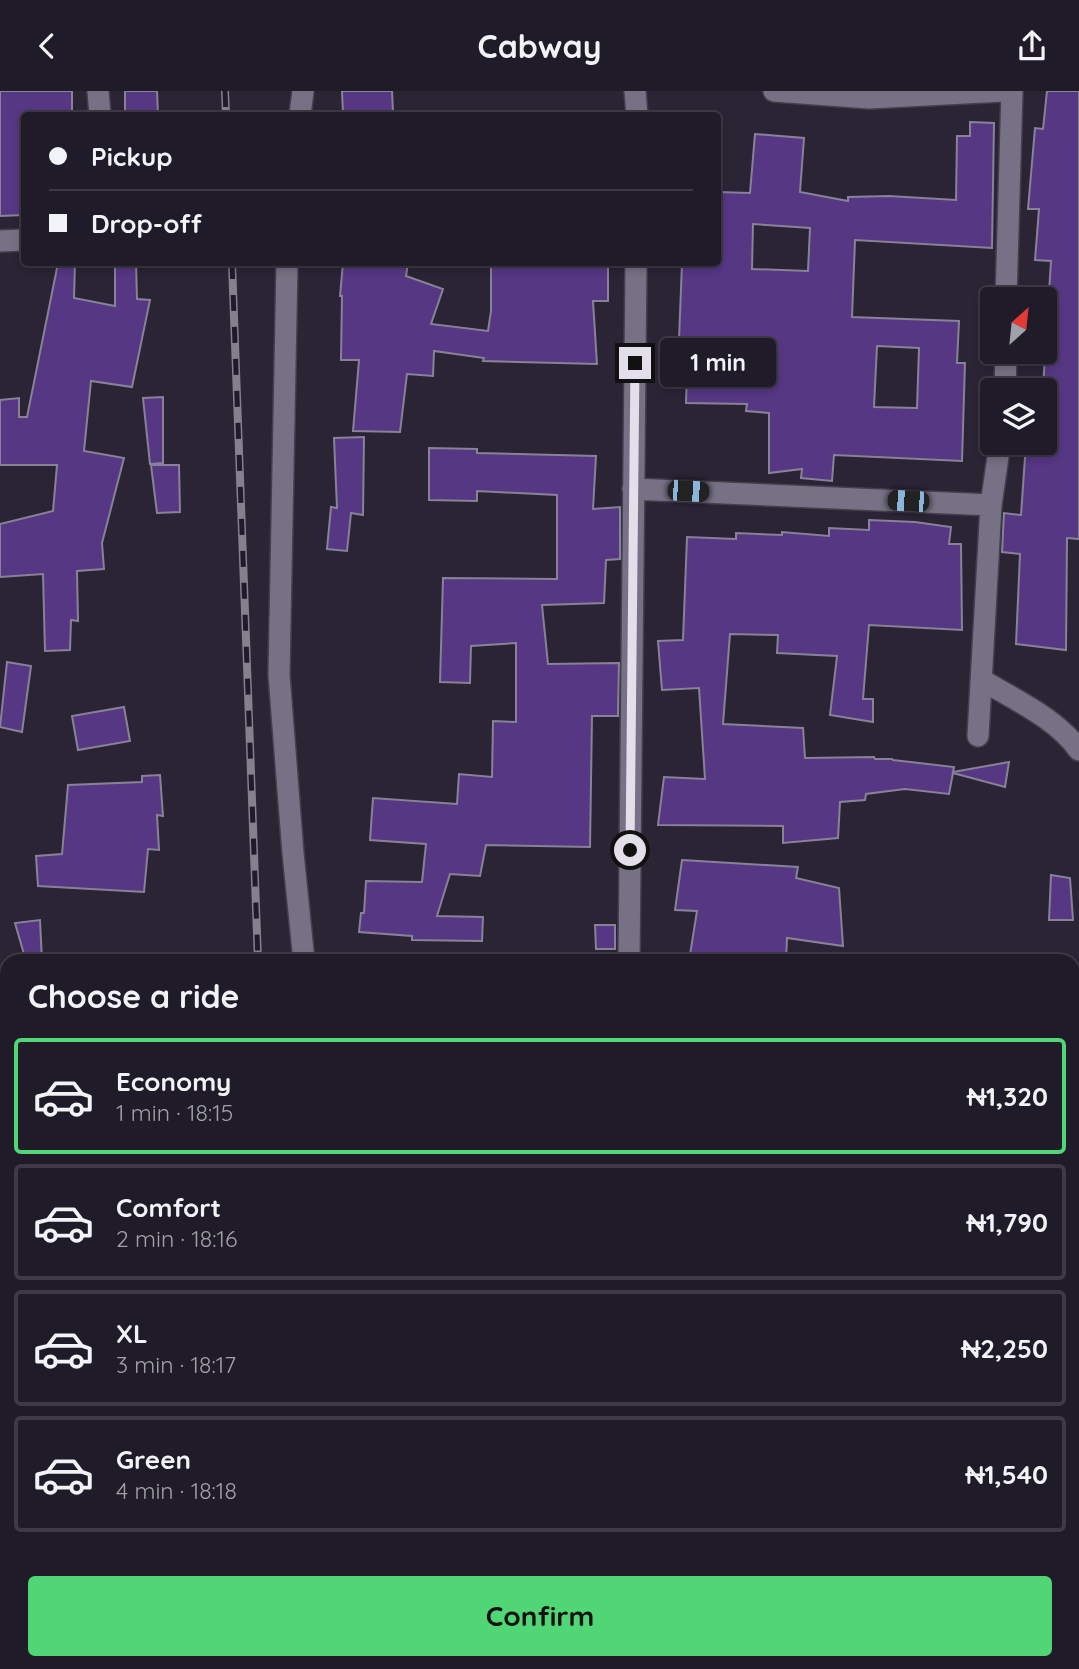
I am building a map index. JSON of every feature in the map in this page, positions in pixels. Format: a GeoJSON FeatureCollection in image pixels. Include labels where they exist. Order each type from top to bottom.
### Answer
{"type":"FeatureCollection","features":[{"type":"Feature","properties":{"kind":"street"},"geometry":{"type":"LineString","coordinates":[[98,91],[100,112]]}},
{"type":"Feature","properties":{"kind":"street"},"geometry":{"type":"LineString","coordinates":[[300,112],[303,91]]}},
{"type":"Feature","properties":{"kind":"street"},"geometry":{"type":"LineString","coordinates":[[635,91],[637,112]]}},
{"type":"Feature","properties":{"kind":"street"},"geometry":{"type":"LineString","coordinates":[[775,91],[869,98],[1003,91]]}},
{"type":"Feature","properties":{"kind":"street"},"geometry":{"type":"LineString","coordinates":[[1006,287],[1012,91]]}},
{"type":"Feature","properties":{"kind":"street"},"geometry":{"type":"LineString","coordinates":[[0,241],[21,240]]}},
{"type":"Feature","properties":{"kind":"street"},"geometry":{"type":"LineString","coordinates":[[287,266],[279,675],[303,954]]}},
{"type":"Feature","properties":{"kind":"street"},"geometry":{"type":"LineString","coordinates":[[629,954],[636,266]]}},
{"type":"Feature","properties":{"kind":"street"},"geometry":{"type":"LineString","coordinates":[[978,736],[991,505],[998,455]]}},
{"type":"Feature","properties":{"kind":"street"},"geometry":{"type":"LineString","coordinates":[[634,489],[991,505]]}},
{"type":"Feature","properties":{"kind":"street"},"geometry":{"type":"LineString","coordinates":[[982,680],[1046,719],[1071,739],[1079,750]]}},
{"type":"Feature","properties":{"kind":"building"},"geometry":{"type":"Polygon","coordinates":[[[0,91],[72,91],[72,112],[21,112],[21,215],[0,216],[0,91]]]}},
{"type":"Feature","properties":{"kind":"building"},"geometry":{"type":"Polygon","coordinates":[[[125,91],[157,91],[158,112],[125,112],[125,91]]]}},
{"type":"Feature","properties":{"kind":"building"},"geometry":{"type":"Polygon","coordinates":[[[342,91],[392,91],[393,112],[343,112],[342,91]]]}},
{"type":"Feature","properties":{"kind":"building"},"geometry":{"type":"Polygon","coordinates":[[[1047,91],[1079,91],[1079,539],[1067,538],[1066,650],[1016,644],[1020,554],[1002,552],[1004,513],[1021,515],[1025,455],[1057,455],[1057,378],[1044,378],[1045,364],[1057,364],[1057,287],[1049,287],[1051,261],[1035,260],[1039,209],[1028,209],[1035,128],[1043,129],[1047,91]]]}},
{"type":"Feature","properties":{"kind":"building"},"geometry":{"type":"Polygon","coordinates":[[[970,122],[994,123],[992,248],[855,240],[852,317],[959,321],[957,363],[965,363],[962,461],[834,455],[832,481],[801,478],[802,469],[769,473],[769,413],[746,411],[747,404],[686,403],[687,372],[680,372],[682,266],[721,266],[721,192],[750,193],[755,134],[804,138],[800,192],[848,201],[848,197],[889,196],[956,200],[957,136],[970,136],[970,122]],[[753,224],[752,269],[808,271],[810,228],[753,224]],[[877,346],[874,407],[917,408],[919,348],[877,346]]]}},
{"type":"Feature","properties":{"kind":"building"},"geometry":{"type":"Polygon","coordinates":[[[57,266],[75,266],[74,298],[115,306],[115,266],[136,266],[137,299],[150,300],[132,387],[91,381],[84,451],[124,458],[102,543],[104,569],[77,571],[78,621],[71,620],[70,650],[45,651],[43,574],[0,577],[0,524],[53,511],[57,465],[0,465],[0,400],[19,398],[19,417],[27,417],[57,266]]]}},
{"type":"Feature","properties":{"kind":"building"},"geometry":{"type":"Polygon","coordinates":[[[343,266],[408,266],[406,276],[443,289],[431,324],[488,331],[491,266],[608,266],[608,301],[593,301],[597,364],[483,361],[484,358],[434,351],[433,376],[407,374],[400,432],[353,431],[359,360],[341,360],[340,296],[343,266]]]}},
{"type":"Feature","properties":{"kind":"building"},"geometry":{"type":"Polygon","coordinates":[[[163,397],[163,463],[150,464],[143,398],[163,397]]]}},
{"type":"Feature","properties":{"kind":"building"},"geometry":{"type":"Polygon","coordinates":[[[364,437],[363,515],[351,513],[347,551],[327,549],[331,507],[337,508],[334,438],[364,437]]]}},
{"type":"Feature","properties":{"kind":"building"},"geometry":{"type":"Polygon","coordinates":[[[429,448],[477,449],[477,453],[596,456],[593,509],[620,507],[620,559],[606,560],[604,603],[542,605],[548,664],[619,663],[618,716],[592,716],[590,847],[486,845],[480,876],[450,874],[437,916],[483,917],[482,941],[412,940],[412,936],[359,932],[361,913],[364,913],[366,881],[422,882],[426,844],[370,840],[373,798],[457,804],[459,774],[492,777],[493,721],[516,722],[516,643],[471,646],[470,683],[440,682],[443,578],[557,579],[557,495],[477,491],[477,501],[429,500],[429,448]]]}},
{"type":"Feature","properties":{"kind":"building"},"geometry":{"type":"Polygon","coordinates":[[[151,465],[179,465],[180,512],[157,513],[151,465]]]}},
{"type":"Feature","properties":{"kind":"building"},"geometry":{"type":"Polygon","coordinates":[[[869,520],[951,527],[949,544],[961,544],[962,630],[869,625],[863,699],[873,699],[873,722],[830,715],[837,656],[777,653],[778,635],[730,634],[723,724],[803,728],[805,758],[874,757],[954,767],[953,772],[1009,762],[1005,787],[953,773],[949,794],[905,789],[866,794],[865,800],[840,802],[838,838],[783,843],[783,826],[658,825],[664,777],[705,779],[699,688],[662,690],[658,641],[683,640],[687,537],[736,539],[736,533],[782,535],[782,532],[829,536],[829,528],[869,530],[869,520]]]}},
{"type":"Feature","properties":{"kind":"building"},"geometry":{"type":"Polygon","coordinates":[[[7,662],[31,666],[22,732],[0,727],[7,662]]]}},
{"type":"Feature","properties":{"kind":"building"},"geometry":{"type":"Polygon","coordinates":[[[124,707],[130,741],[78,750],[72,716],[124,707]]]}},
{"type":"Feature","properties":{"kind":"building"},"geometry":{"type":"Polygon","coordinates":[[[160,775],[163,816],[157,815],[159,850],[148,849],[144,892],[38,886],[36,856],[62,854],[68,785],[142,782],[142,776],[160,775]]]}},
{"type":"Feature","properties":{"kind":"building"},"geometry":{"type":"Polygon","coordinates":[[[682,860],[798,867],[796,878],[839,888],[843,946],[787,938],[786,954],[690,954],[697,911],[675,910],[682,860]]]}},
{"type":"Feature","properties":{"kind":"building"},"geometry":{"type":"Polygon","coordinates":[[[1051,875],[1070,878],[1073,920],[1049,920],[1051,875]]]}},
{"type":"Feature","properties":{"kind":"building"},"geometry":{"type":"Polygon","coordinates":[[[40,920],[42,954],[24,954],[15,923],[40,920]]]}},
{"type":"Feature","properties":{"kind":"building"},"geometry":{"type":"Polygon","coordinates":[[[595,925],[615,925],[615,949],[596,949],[595,925]]]}},
{"type":"Feature","properties":{"kind":"railway"},"geometry":{"type":"LineString","coordinates":[[225,91],[226,112]]}},
{"type":"Feature","properties":{"kind":"railway"},"geometry":{"type":"LineString","coordinates":[[232,266],[258,954]]}},
{"type":"Feature","properties":{"kind":"route"},"geometry":{"type":"LineString","coordinates":[[630,850],[635,363]]}}]}
